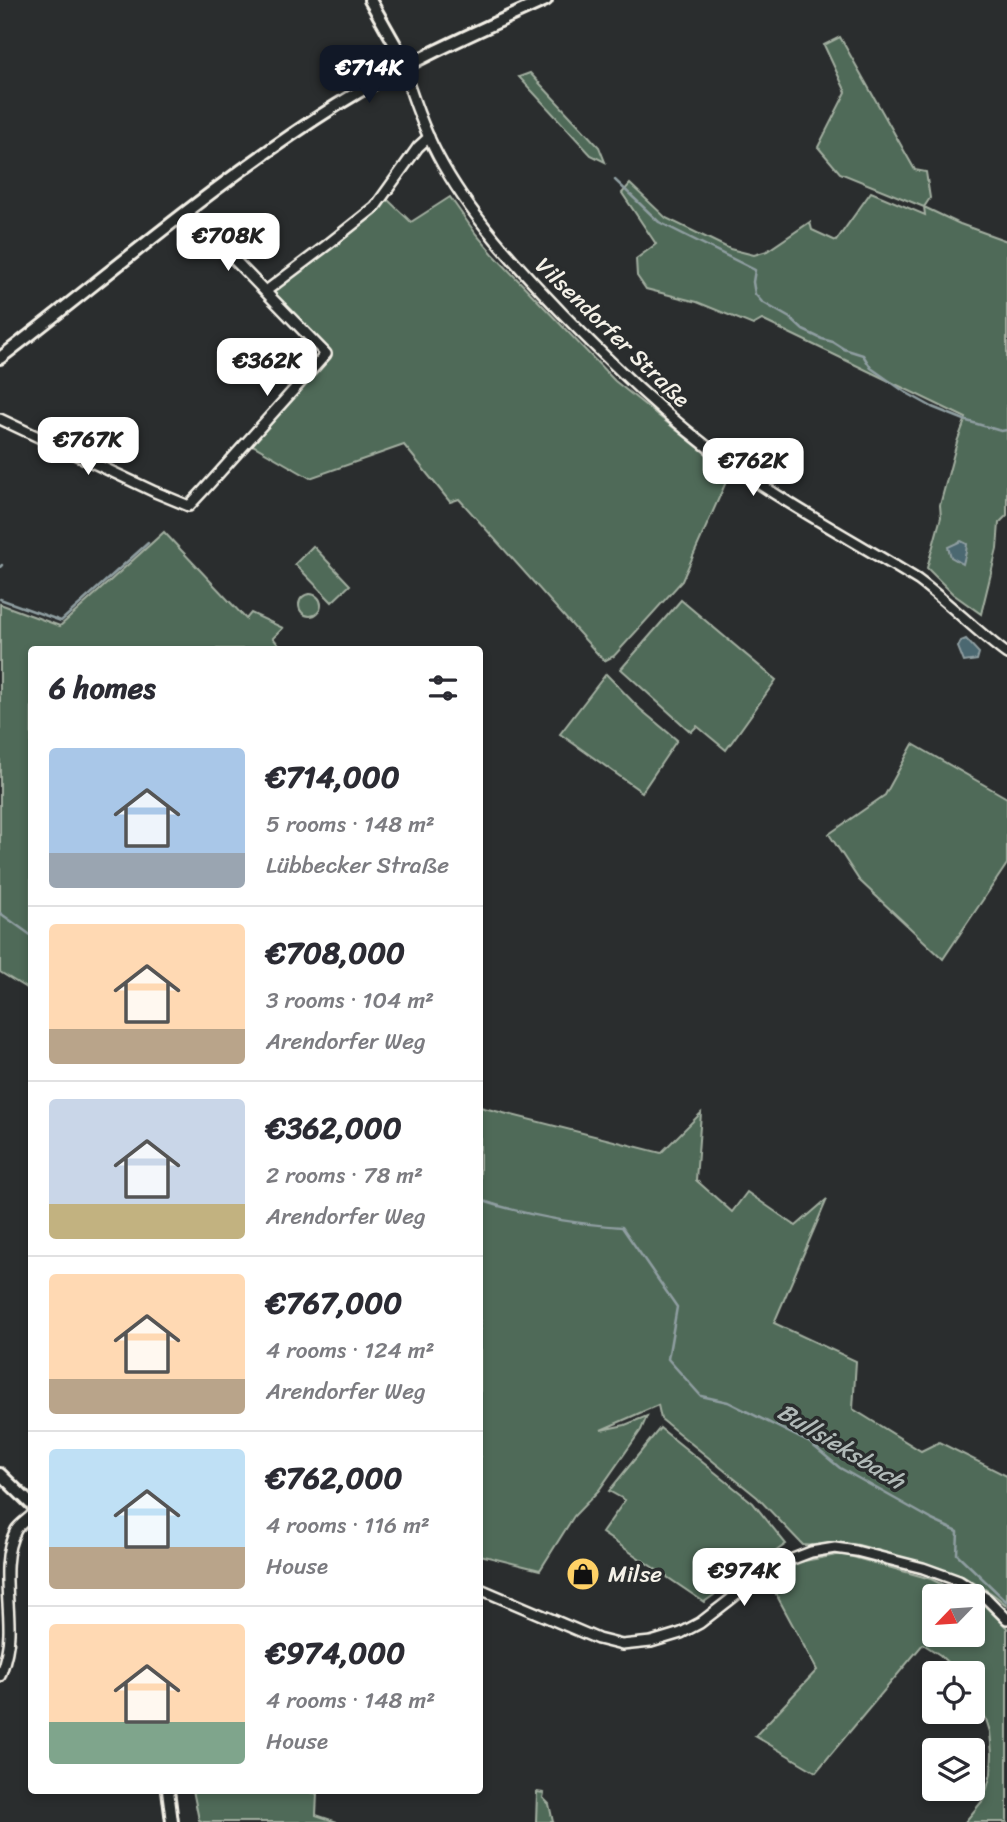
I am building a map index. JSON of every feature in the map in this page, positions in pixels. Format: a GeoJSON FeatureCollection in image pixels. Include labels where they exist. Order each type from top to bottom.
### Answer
{"type":"FeatureCollection","features":[{"type":"Feature","properties":{"kind":"main road"},"geometry":{"type":"LineString","coordinates":[[370,0],[383,20],[403,68]]}},
{"type":"Feature","properties":{"kind":"main road"},"geometry":{"type":"LineString","coordinates":[[0,358],[187,211],[337,105],[403,68],[546,0]]}},
{"type":"Feature","properties":{"kind":"main road"},"geometry":{"type":"LineString","coordinates":[[0,1474],[28,1500]]}},
{"type":"Feature","properties":{"kind":"main road"},"geometry":{"type":"LineString","coordinates":[[168,1794],[172,1822]]}},
{"type":"Feature","properties":{"kind":"street","name":"Vilsendorfer Straße"},"geometry":{"type":"LineString","coordinates":[[403,68],[429,136],[451,179],[485,226],[567,318],[643,393],[726,461],[759,484],[935,592],[1007,654]]}},
{"type":"Feature","properties":{"kind":"street"},"geometry":{"type":"LineString","coordinates":[[266,291],[369,212],[429,136]]}},
{"type":"Feature","properties":{"kind":"street"},"geometry":{"type":"LineString","coordinates":[[0,419],[189,506],[326,354],[187,211]]}},
{"type":"Feature","properties":{"kind":"street"},"geometry":{"type":"LineString","coordinates":[[0,1676],[9,1642],[5,1562],[16,1530],[28,1519]]}},
{"type":"Feature","properties":{"kind":"street"},"geometry":{"type":"LineString","coordinates":[[483,1590],[597,1639],[622,1645],[651,1642],[681,1633],[700,1623],[753,1582],[790,1560],[811,1552],[835,1548],[923,1568],[959,1581],[987,1600],[1007,1619]]}},
{"type":"Feature","properties":{"kind":"green space"},"geometry":{"type":"Polygon","coordinates":[[[840,37],[915,170],[926,172],[930,198],[924,207],[840,173],[818,147],[846,92],[824,45],[840,37]]]}},
{"type":"Feature","properties":{"kind":"green space"},"geometry":{"type":"Polygon","coordinates":[[[530,73],[599,147],[605,162],[591,155],[519,77],[530,73]]]}},
{"type":"Feature","properties":{"kind":"green space"},"geometry":{"type":"Polygon","coordinates":[[[630,184],[666,218],[730,249],[754,255],[767,251],[810,222],[812,230],[836,241],[871,192],[925,215],[924,207],[1007,241],[1007,515],[999,523],[997,549],[981,614],[953,594],[927,568],[941,517],[940,505],[966,418],[762,320],[753,325],[697,302],[646,289],[637,276],[636,259],[656,244],[622,193],[630,184]]]}},
{"type":"Feature","properties":{"kind":"green space"},"geometry":{"type":"Polygon","coordinates":[[[450,197],[493,254],[615,381],[730,473],[682,581],[614,656],[604,661],[459,499],[450,502],[404,445],[310,478],[244,440],[322,353],[267,296],[386,198],[411,222],[450,197]]]}},
{"type":"Feature","properties":{"kind":"green space"},"geometry":{"type":"Polygon","coordinates":[[[164,532],[246,619],[251,613],[283,628],[273,638],[280,646],[28,646],[28,989],[0,972],[0,604],[60,626],[164,532]]]}},
{"type":"Feature","properties":{"kind":"green space"},"geometry":{"type":"Polygon","coordinates":[[[313,546],[350,585],[332,602],[295,564],[313,546]]]}},
{"type":"Feature","properties":{"kind":"green space"},"geometry":{"type":"Polygon","coordinates":[[[306,594],[314,594],[321,601],[321,609],[314,616],[306,616],[299,609],[299,601],[306,594]]]}},
{"type":"Feature","properties":{"kind":"green space"},"geometry":{"type":"Polygon","coordinates":[[[681,600],[776,680],[726,750],[697,726],[691,732],[621,669],[681,600]]]}},
{"type":"Feature","properties":{"kind":"green space"},"geometry":{"type":"Polygon","coordinates":[[[606,674],[640,709],[677,740],[642,792],[560,734],[606,674]]]}},
{"type":"Feature","properties":{"kind":"green space"},"geometry":{"type":"Polygon","coordinates":[[[913,744],[1007,798],[1007,864],[943,959],[859,880],[829,834],[885,795],[913,744]]]}},
{"type":"Feature","properties":{"kind":"green space"},"geometry":{"type":"Polygon","coordinates":[[[483,1108],[661,1153],[701,1113],[696,1180],[732,1212],[747,1192],[796,1226],[827,1199],[774,1323],[856,1361],[853,1409],[921,1451],[939,1442],[1007,1476],[1007,1606],[985,1590],[985,1584],[976,1584],[951,1573],[871,1548],[841,1543],[803,1545],[757,1497],[661,1419],[658,1405],[601,1430],[625,1425],[647,1416],[641,1430],[599,1490],[574,1516],[540,1570],[483,1556],[483,1108]]]}},
{"type":"Feature","properties":{"kind":"green space"},"geometry":{"type":"Polygon","coordinates":[[[660,1428],[753,1503],[786,1544],[704,1602],[602,1533],[625,1500],[609,1491],[660,1428]]]}},
{"type":"Feature","properties":{"kind":"green space"},"geometry":{"type":"Polygon","coordinates":[[[842,1554],[941,1584],[922,1584],[922,1645],[816,1772],[755,1736],[817,1670],[769,1581],[799,1562],[842,1554]]]}},
{"type":"Feature","properties":{"kind":"green space"},"geometry":{"type":"Polygon","coordinates":[[[985,1606],[1007,1628],[1007,1822],[965,1822],[985,1801],[991,1774],[990,1732],[985,1717],[985,1661],[946,1661],[928,1647],[985,1647],[985,1606]]]}},
{"type":"Feature","properties":{"kind":"green space"},"geometry":{"type":"Polygon","coordinates":[[[537,1792],[544,1793],[543,1798],[549,1804],[553,1822],[536,1822],[537,1792]]]}},
{"type":"Feature","properties":{"kind":"green space"},"geometry":{"type":"Polygon","coordinates":[[[194,1794],[317,1794],[316,1815],[337,1822],[203,1822],[199,1820],[194,1794]]]}},
{"type":"Feature","properties":{"kind":"water"},"geometry":{"type":"Polygon","coordinates":[[[961,541],[967,544],[963,564],[951,557],[948,547],[961,541]]]}},
{"type":"Feature","properties":{"kind":"water"},"geometry":{"type":"Polygon","coordinates":[[[966,639],[979,653],[977,660],[964,662],[958,647],[961,641],[966,639]]]}},
{"type":"Feature","properties":{"kind":"waterway"},"geometry":{"type":"LineString","coordinates":[[615,180],[659,222],[755,270],[755,294],[762,302],[790,318],[803,330],[863,355],[871,368],[932,407],[967,421],[1001,431],[1007,430]]}},
{"type":"Feature","properties":{"kind":"waterway","name":"Bullsieksbach"},"geometry":{"type":"LineString","coordinates":[[0,599],[61,621],[148,543]]}},
{"type":"Feature","properties":{"kind":"waterway","name":"Bullsieksbach"},"geometry":{"type":"LineString","coordinates":[[0,913],[28,933]]}},
{"type":"Feature","properties":{"kind":"waterway","name":"Bullsieksbach"},"geometry":{"type":"LineString","coordinates":[[483,1201],[550,1218],[622,1227],[677,1307],[668,1359],[701,1396],[728,1402],[810,1443],[840,1468],[931,1519]]}},
{"type":"Feature","properties":{"kind":"waterway","name":"Bullsieksbach"},"geometry":{"type":"LineString","coordinates":[[932,1520],[958,1532],[957,1554],[1007,1602]]}},
{"type":"Feature","properties":{"kind":"place","name":"Milse"},"geometry":{"type":"Point","coordinates":[583,1574]}}]}
